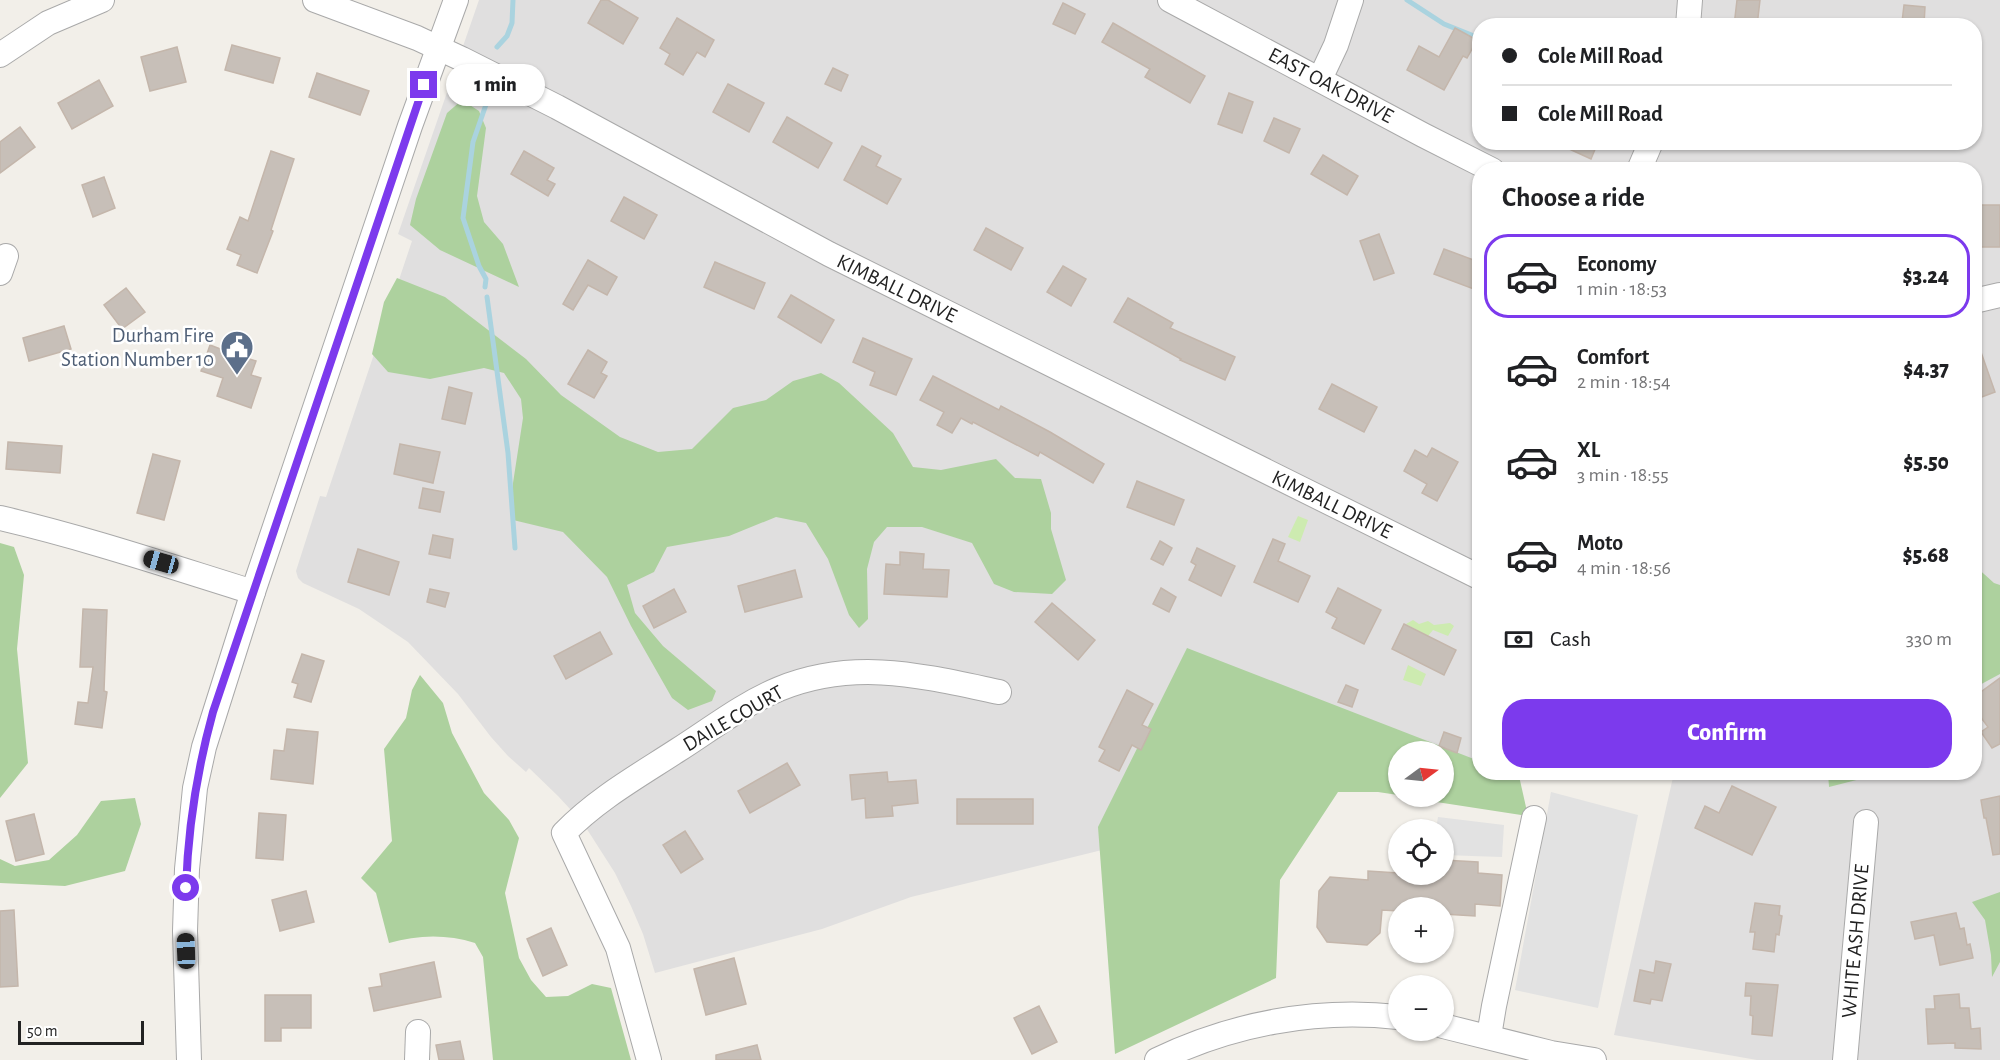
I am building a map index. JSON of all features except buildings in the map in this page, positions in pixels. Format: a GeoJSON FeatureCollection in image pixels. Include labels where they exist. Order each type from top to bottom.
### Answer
{"type":"FeatureCollection","features":[{"type":"Feature","properties":{"kind":"street"},"geometry":{"type":"LineString","coordinates":[[0,55],[48,23],[102,0]]}},
{"type":"Feature","properties":{"kind":"street","name":"KIMBALL DRIVE"},"geometry":{"type":"LineString","coordinates":[[315,0],[438,47],[557,107],[829,254],[1472,574]]}},
{"type":"Feature","properties":{"kind":"street"},"geometry":{"type":"LineString","coordinates":[[189,1060],[186,898],[189,830],[195,788],[213,712],[438,47],[456,0]]}},
{"type":"Feature","properties":{"kind":"street","name":"EAST OAK DRIVE"},"geometry":{"type":"LineString","coordinates":[[1170,0],[1476,162]]}},
{"type":"Feature","properties":{"kind":"street"},"geometry":{"type":"LineString","coordinates":[[1320,79],[1336,45],[1351,0]]}},
{"type":"Feature","properties":{"kind":"street"},"geometry":{"type":"LineString","coordinates":[[1689,18],[1690,0]]}},
{"type":"Feature","properties":{"kind":"street"},"geometry":{"type":"LineString","coordinates":[[1982,299],[2000,295]]}},
{"type":"Feature","properties":{"kind":"street"},"geometry":{"type":"LineString","coordinates":[[0,518],[150,559],[253,592]]}},
{"type":"Feature","properties":{"kind":"street","name":"DAILE COURT"},"geometry":{"type":"LineString","coordinates":[[649,1060],[618,948],[564,833],[604,798],[727,718],[778,690],[802,681],[853,672],[878,671],[922,676],[999,692]]}},
{"type":"Feature","properties":{"kind":"street"},"geometry":{"type":"LineString","coordinates":[[1490,1036],[1494,1006],[1534,819]]}},
{"type":"Feature","properties":{"kind":"street","name":"WHITE ASH DRIVE"},"geometry":{"type":"LineString","coordinates":[[1845,1060],[1866,822]]}},
{"type":"Feature","properties":{"kind":"street"},"geometry":{"type":"LineString","coordinates":[[1157,1060],[1202,1040],[1283,1019],[1321,1015],[1388,1016]]}},
{"type":"Feature","properties":{"kind":"street"},"geometry":{"type":"LineString","coordinates":[[1454,1028],[1551,1053],[1594,1060]]}},
{"type":"Feature","properties":{"kind":"street"},"geometry":{"type":"LineString","coordinates":[[417,1060],[418,1032]]}},
{"type":"Feature","properties":{"kind":"shaded area"},"geometry":{"type":"Polygon","coordinates":[[[479,0],[2000,0],[2000,1060],[1757,1060],[1614,1035],[1672,780],[1982,780],[1982,162],[1472,162],[1472,759],[1454,763],[1454,741],[1388,741],[1388,779],[911,897],[822,929],[655,973],[643,934],[631,906],[615,873],[583,823],[529,768],[526,772],[508,756],[458,694],[408,642],[359,609],[303,583],[298,578],[296,571],[320,496],[326,497],[412,241],[398,234],[479,0]]]}},
{"type":"Feature","properties":{"kind":"shaded area"},"geometry":{"type":"Polygon","coordinates":[[[1551,792],[1638,815],[1598,1008],[1515,990],[1551,792]]]}},
{"type":"Feature","properties":{"kind":"shaded area"},"geometry":{"type":"Polygon","coordinates":[[[1438,817],[1504,825],[1502,857],[1454,855],[1454,819],[1438,819],[1438,817]]]}},
{"type":"Feature","properties":{"kind":"green space"},"geometry":{"type":"Polygon","coordinates":[[[462,100],[479,111],[486,128],[477,196],[484,222],[503,244],[519,287],[440,250],[410,225],[416,199],[447,113],[462,100]]]}},
{"type":"Feature","properties":{"kind":"green space"},"geometry":{"type":"Polygon","coordinates":[[[397,278],[445,297],[526,359],[561,395],[620,437],[658,452],[692,449],[733,408],[766,400],[793,381],[821,373],[839,383],[893,433],[913,467],[941,470],[996,459],[1015,478],[1041,479],[1051,513],[1051,529],[1066,580],[1052,594],[1014,592],[994,584],[972,543],[922,527],[887,527],[874,542],[867,569],[868,619],[859,628],[849,615],[828,559],[806,523],[776,517],[729,536],[667,547],[654,572],[627,585],[635,613],[663,646],[716,691],[712,701],[688,710],[672,698],[631,626],[607,577],[563,532],[513,520],[513,483],[523,418],[521,399],[504,373],[484,368],[430,379],[388,372],[372,354],[384,302],[397,278]]]}},
{"type":"Feature","properties":{"kind":"green space"},"geometry":{"type":"Polygon","coordinates":[[[1298,516],[1308,520],[1300,542],[1288,537],[1298,516]]]}},
{"type":"Feature","properties":{"kind":"green space"},"geometry":{"type":"Polygon","coordinates":[[[0,543],[14,547],[24,575],[17,649],[28,763],[0,798],[0,543]]]}},
{"type":"Feature","properties":{"kind":"green space"},"geometry":{"type":"Polygon","coordinates":[[[1982,572],[1994,583],[2000,585],[2000,674],[1982,684],[1982,572]]]}},
{"type":"Feature","properties":{"kind":"green space"},"geometry":{"type":"Polygon","coordinates":[[[1413,620],[1419,624],[1428,621],[1434,625],[1450,623],[1454,626],[1448,636],[1433,630],[1428,636],[1406,624],[1413,620]]]}},
{"type":"Feature","properties":{"kind":"green space"},"geometry":{"type":"Polygon","coordinates":[[[1187,648],[1427,741],[1388,741],[1388,794],[1338,792],[1280,880],[1276,978],[1115,1054],[1098,827],[1187,648]]]}},
{"type":"Feature","properties":{"kind":"green space"},"geometry":{"type":"Polygon","coordinates":[[[1408,665],[1426,674],[1421,686],[1403,680],[1408,665]]]}},
{"type":"Feature","properties":{"kind":"green space"},"geometry":{"type":"Polygon","coordinates":[[[420,675],[443,703],[452,733],[484,793],[509,820],[519,838],[505,893],[519,958],[531,980],[546,997],[568,996],[592,984],[611,988],[631,1060],[493,1060],[483,957],[475,943],[453,938],[432,937],[411,938],[389,943],[376,893],[361,878],[392,841],[384,749],[406,718],[412,690],[420,675]]]}},
{"type":"Feature","properties":{"kind":"green space"},"geometry":{"type":"Polygon","coordinates":[[[1454,751],[1472,758],[1472,780],[1520,780],[1528,816],[1454,805],[1454,751]]]}},
{"type":"Feature","properties":{"kind":"green space"},"geometry":{"type":"Polygon","coordinates":[[[1829,780],[1856,780],[1829,787],[1829,780]]]}},
{"type":"Feature","properties":{"kind":"green space"},"geometry":{"type":"Polygon","coordinates":[[[135,798],[141,824],[125,871],[65,886],[0,883],[0,859],[15,866],[49,860],[77,835],[101,801],[135,798]]]}},
{"type":"Feature","properties":{"kind":"green space"},"geometry":{"type":"Polygon","coordinates":[[[2000,892],[2000,962],[1992,977],[1985,920],[1972,902],[2000,892]]]}},
{"type":"Feature","properties":{"kind":"waterway"},"geometry":{"type":"LineString","coordinates":[[497,47],[507,36],[512,23],[513,0]]}},
{"type":"Feature","properties":{"kind":"waterway"},"geometry":{"type":"LineString","coordinates":[[1407,0],[1444,24],[1472,35]]}},
{"type":"Feature","properties":{"kind":"waterway"},"geometry":{"type":"LineString","coordinates":[[485,287],[486,279],[479,266],[463,218],[473,142],[490,93]]}},
{"type":"Feature","properties":{"kind":"waterway"},"geometry":{"type":"LineString","coordinates":[[487,297],[508,453],[515,548]]}},
{"type":"Feature","properties":{"kind":"place","name":"Durham Fire Station Number 10"},"geometry":{"type":"Point","coordinates":[237,376]}},
{"type":"Feature","properties":{"kind":"route"},"geometry":{"type":"LineString","coordinates":[[186,888],[189,830],[195,788],[213,712],[424,85]]}}]}
